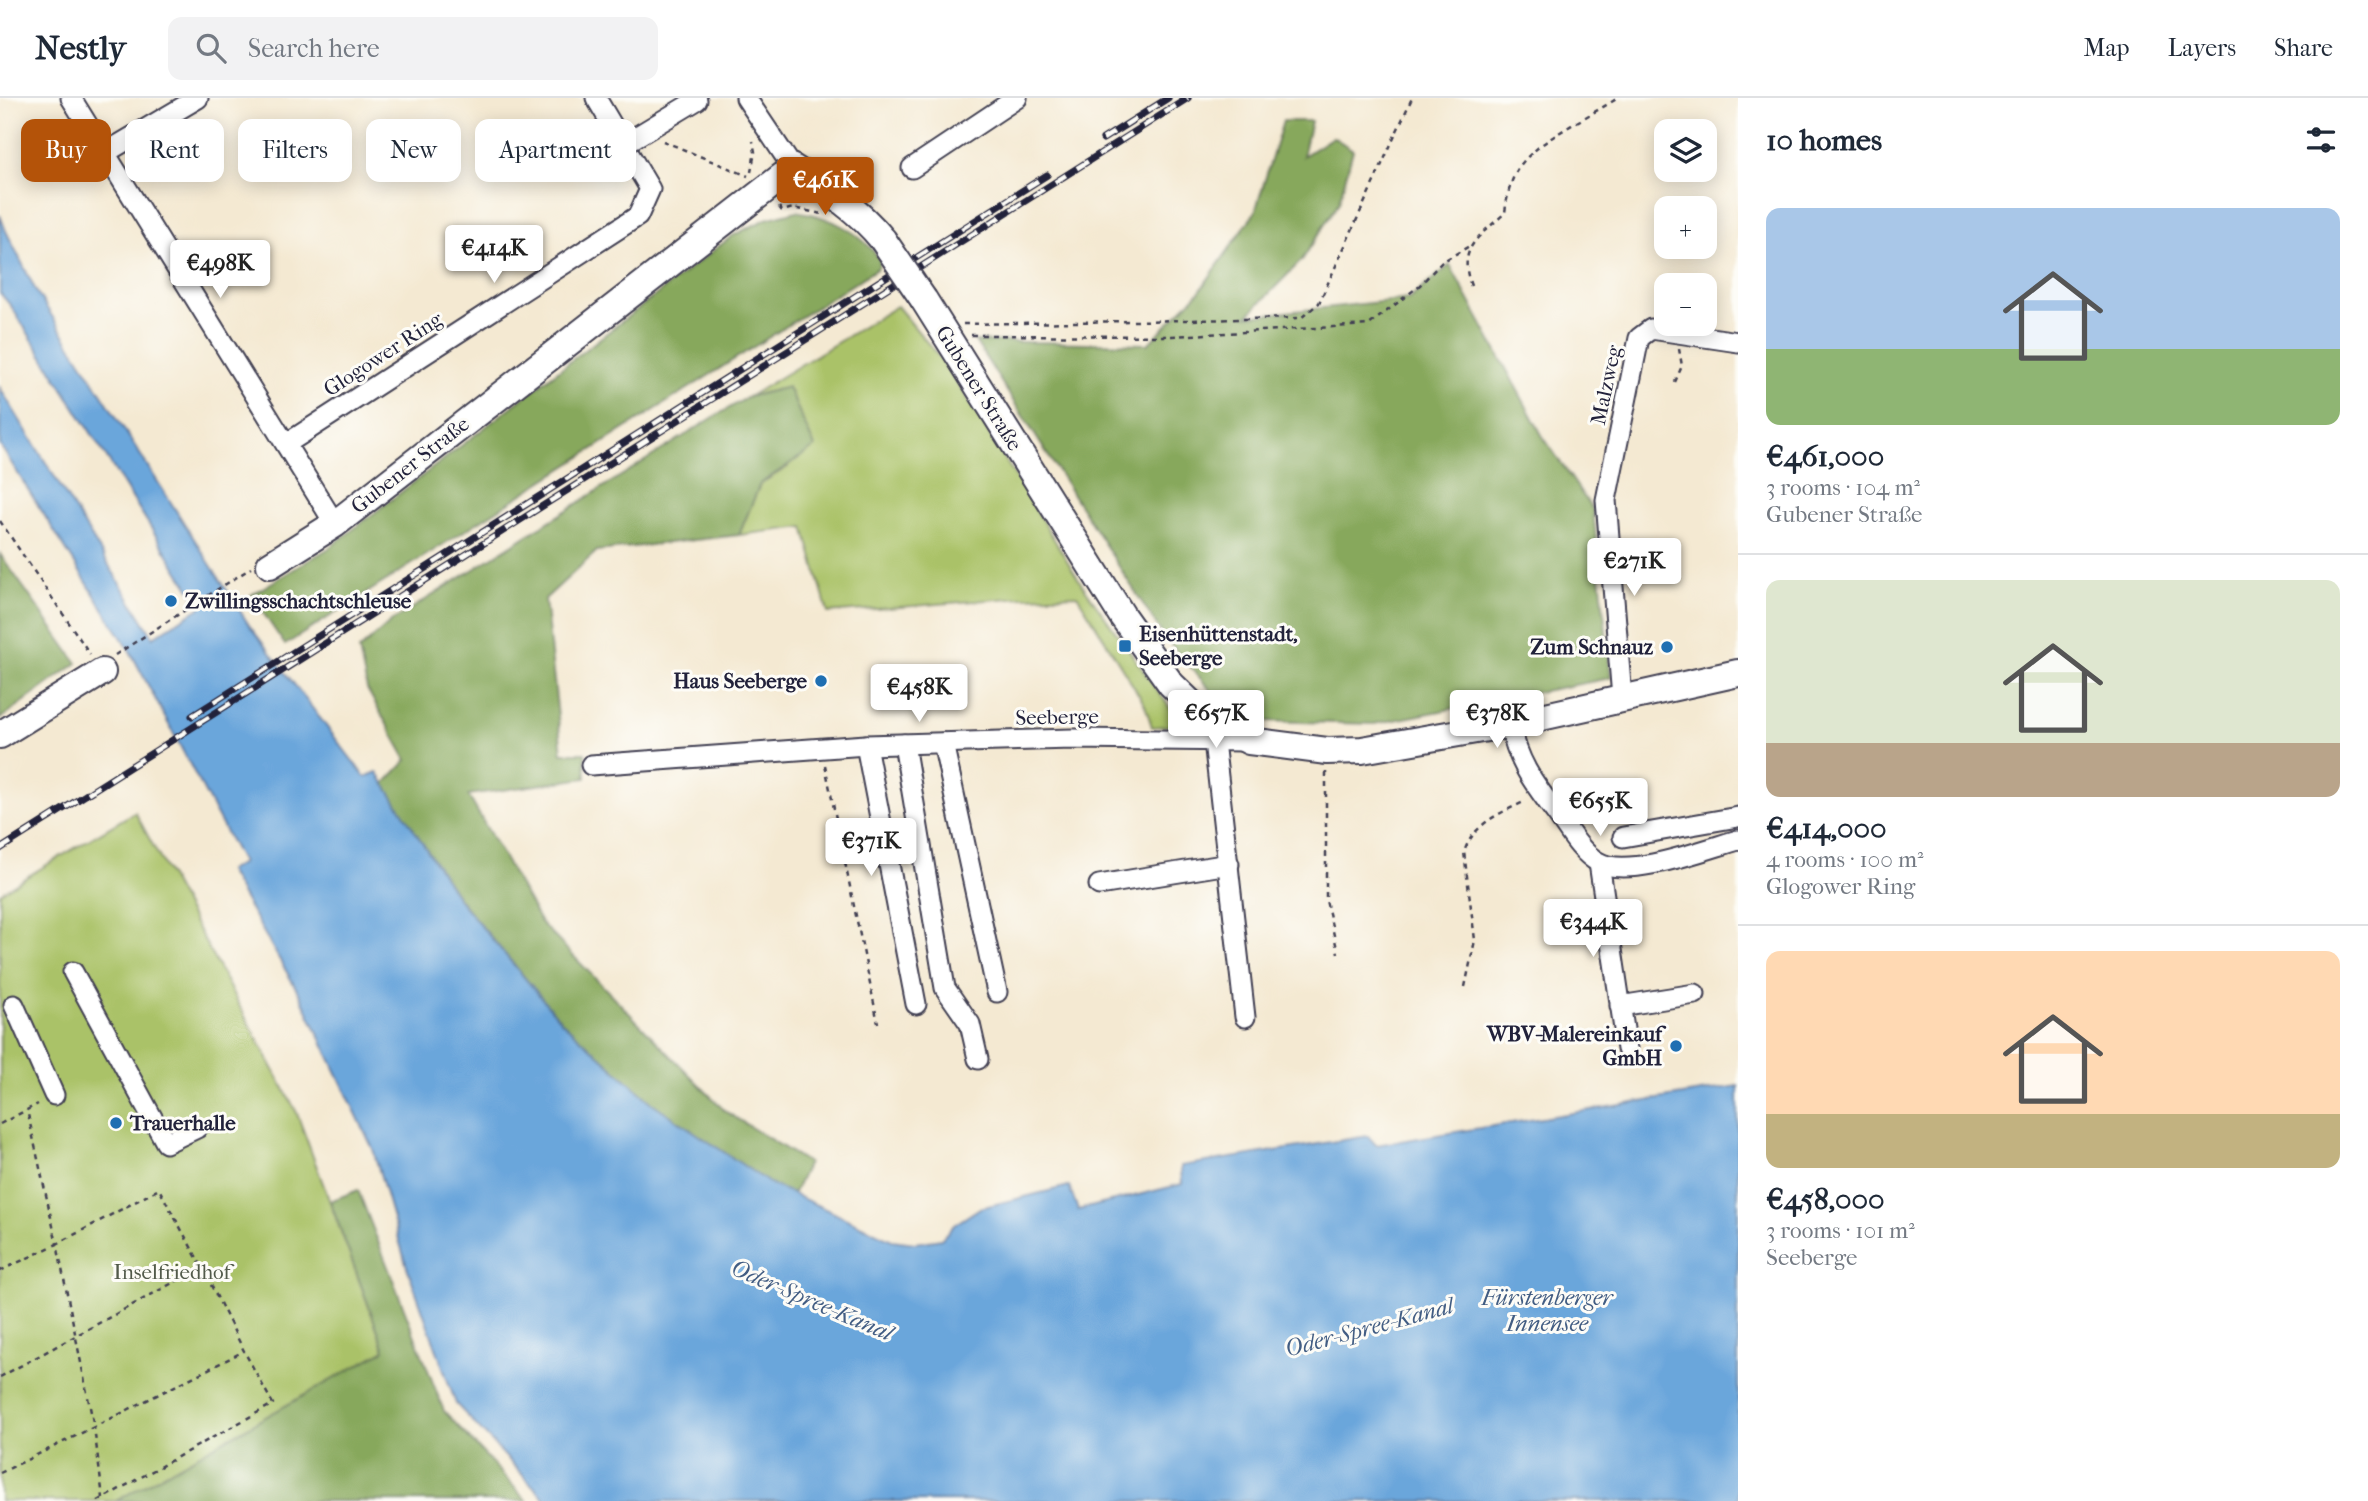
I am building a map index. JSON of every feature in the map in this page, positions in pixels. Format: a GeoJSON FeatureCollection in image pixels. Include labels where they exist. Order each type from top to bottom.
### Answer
{"type":"FeatureCollection","features":[{"type":"Feature","properties":{"kind":"main road","name":"Gubener Straße"},"geometry":{"type":"LineString","coordinates":[[263,566],[335,524],[793,168],[839,198],[871,225],[883,240],[924,300],[1123,617],[1171,684],[1206,718],[1249,741],[1326,751],[1362,751],[1510,724],[1738,673]]}},
{"type":"Feature","properties":{"kind":"main road"},"geometry":{"type":"LineString","coordinates":[[0,735],[105,665]]}},
{"type":"Feature","properties":{"kind":"street"},"geometry":{"type":"LineString","coordinates":[[71,98],[84,119]]}},
{"type":"Feature","properties":{"kind":"street"},"geometry":{"type":"LineString","coordinates":[[111,149],[198,98]]}},
{"type":"Feature","properties":{"kind":"street","name":"Glogower Ring"},"geometry":{"type":"LineString","coordinates":[[596,98],[609,119]]}},
{"type":"Feature","properties":{"kind":"street"},"geometry":{"type":"LineString","coordinates":[[746,98],[793,168]]}},
{"type":"Feature","properties":{"kind":"street"},"geometry":{"type":"LineString","coordinates":[[912,168],[1017,98]]}},
{"type":"Feature","properties":{"kind":"street"},"geometry":{"type":"LineString","coordinates":[[636,137],[697,100]]}},
{"type":"Feature","properties":{"kind":"street"},"geometry":{"type":"LineString","coordinates":[[111,163],[335,524]]}},
{"type":"Feature","properties":{"kind":"street","name":"Glogower Ring"},"geometry":{"type":"LineString","coordinates":[[286,444],[638,216],[650,189],[636,165]]}},
{"type":"Feature","properties":{"kind":"street","name":"Malzweg"},"geometry":{"type":"LineString","coordinates":[[1622,698],[1605,500],[1639,338],[1654,329]]}},
{"type":"Feature","properties":{"kind":"street","name":"Malzweg"},"geometry":{"type":"LineString","coordinates":[[1701,336],[1738,342]]}},
{"type":"Feature","properties":{"kind":"street"},"geometry":{"type":"LineString","coordinates":[[1510,724],[1515,749],[1530,779],[1585,852],[1599,863],[1622,867],[1652,865],[1738,840]]}},
{"type":"Feature","properties":{"kind":"street","name":"Seeberge"},"geometry":{"type":"LineString","coordinates":[[591,765],[866,745],[1072,739],[1249,741]]}},
{"type":"Feature","properties":{"kind":"street"},"geometry":{"type":"LineString","coordinates":[[1214,741],[1245,1017]]}},
{"type":"Feature","properties":{"kind":"street"},"geometry":{"type":"LineString","coordinates":[[943,743],[997,992]]}},
{"type":"Feature","properties":{"kind":"street"},"geometry":{"type":"LineString","coordinates":[[904,744],[945,988],[970,1024],[978,1059]]}},
{"type":"Feature","properties":{"kind":"street"},"geometry":{"type":"LineString","coordinates":[[866,745],[916,1004]]}},
{"type":"Feature","properties":{"kind":"street"},"geometry":{"type":"LineString","coordinates":[[1623,837],[1738,817]]}},
{"type":"Feature","properties":{"kind":"street"},"geometry":{"type":"LineString","coordinates":[[1599,863],[1627,1049]]}},
{"type":"Feature","properties":{"kind":"street"},"geometry":{"type":"LineString","coordinates":[[1099,885],[1229,864]]}},
{"type":"Feature","properties":{"kind":"street"},"geometry":{"type":"LineString","coordinates":[[73,972],[166,1143],[197,1128]]}},
{"type":"Feature","properties":{"kind":"street"},"geometry":{"type":"LineString","coordinates":[[1620,1006],[1695,994]]}},
{"type":"Feature","properties":{"kind":"street"},"geometry":{"type":"LineString","coordinates":[[14,1005],[54,1095]]}},
{"type":"Feature","properties":{"kind":"path"},"geometry":{"type":"LineString","coordinates":[[942,330],[1301,318],[1320,303],[1412,98]]}},
{"type":"Feature","properties":{"kind":"path"},"geometry":{"type":"LineString","coordinates":[[942,330],[1172,336],[1369,325],[1419,286],[1442,262],[1471,245],[1505,213],[1507,194],[1522,163],[1548,141],[1618,98]]}},
{"type":"Feature","properties":{"kind":"path"},"geometry":{"type":"LineString","coordinates":[[1471,245],[1465,269],[1471,286]]}},
{"type":"Feature","properties":{"kind":"path"},"geometry":{"type":"LineString","coordinates":[[1675,382],[1682,366],[1677,336]]}},
{"type":"Feature","properties":{"kind":"path"},"geometry":{"type":"LineString","coordinates":[[0,521],[105,665],[263,566]]}},
{"type":"Feature","properties":{"kind":"path"},"geometry":{"type":"LineString","coordinates":[[822,748],[878,1023]]}},
{"type":"Feature","properties":{"kind":"path"},"geometry":{"type":"LineString","coordinates":[[1326,751],[1326,900],[1338,953]]}},
{"type":"Feature","properties":{"kind":"path"},"geometry":{"type":"LineString","coordinates":[[1465,987],[1475,940],[1464,852],[1468,840],[1475,829],[1500,813],[1542,794]]}},
{"type":"Feature","properties":{"kind":"path"},"geometry":{"type":"LineString","coordinates":[[0,1124],[54,1095]]}},
{"type":"Feature","properties":{"kind":"path"},"geometry":{"type":"LineString","coordinates":[[27,1110],[94,1427],[103,1498]]}},
{"type":"Feature","properties":{"kind":"path"},"geometry":{"type":"LineString","coordinates":[[0,1271],[57,1244],[159,1189],[273,1404],[98,1501]]}},
{"type":"Feature","properties":{"kind":"path"},"geometry":{"type":"LineString","coordinates":[[0,1377],[201,1267]]}},
{"type":"Feature","properties":{"kind":"path"},"geometry":{"type":"LineString","coordinates":[[0,1473],[244,1351]]}},
{"type":"Feature","properties":{"kind":"green space"},"geometry":{"type":"Polygon","coordinates":[[[1283,121],[1311,121],[1303,156],[1333,137],[1353,150],[1339,202],[1302,260],[1247,316],[1409,299],[1450,265],[1542,435],[1593,510],[1611,678],[1374,724],[1260,721],[1213,693],[1164,637],[975,341],[1148,344],[1199,292],[1255,212],[1283,121]]]}},
{"type":"Feature","properties":{"kind":"green space"},"geometry":{"type":"Polygon","coordinates":[[[796,211],[833,221],[855,234],[880,261],[878,268],[285,645],[251,595],[329,548],[732,236],[766,219],[796,211]]]}},
{"type":"Feature","properties":{"kind":"green space"},"geometry":{"type":"Polygon","coordinates":[[[897,306],[950,370],[1081,583],[1182,725],[1152,727],[1145,705],[1077,595],[828,613],[804,527],[739,535],[760,484],[788,467],[788,387],[748,397],[897,306]]]}},
{"type":"Feature","properties":{"kind":"green space"},"geometry":{"type":"Polygon","coordinates":[[[788,387],[815,447],[760,484],[739,535],[597,551],[545,599],[562,753],[585,753],[586,778],[468,795],[541,923],[725,1111],[808,1163],[793,1195],[769,1183],[652,1103],[561,1021],[459,899],[384,784],[407,760],[367,689],[359,650],[392,621],[709,420],[748,397],[788,387]]]}},
{"type":"Feature","properties":{"kind":"green space"},"geometry":{"type":"Polygon","coordinates":[[[0,554],[77,663],[0,719],[0,554]]]}},
{"type":"Feature","properties":{"kind":"green space","name":"Inselfriedhof"},"geometry":{"type":"Polygon","coordinates":[[[135,812],[296,1111],[385,1350],[116,1501],[0,1501],[0,893],[135,812]]]}},
{"type":"Feature","properties":{"kind":"green space"},"geometry":{"type":"Polygon","coordinates":[[[358,1190],[444,1411],[527,1501],[116,1501],[385,1350],[330,1201],[358,1190]]]}},
{"type":"Feature","properties":{"kind":"water","name":"Fürstenberger Innensee"},"geometry":{"type":"Polygon","coordinates":[[[0,215],[36,291],[249,625],[365,777],[377,772],[459,900],[561,1021],[652,1103],[769,1183],[892,1240],[915,1243],[941,1239],[954,1225],[980,1208],[1069,1186],[1078,1210],[1182,1184],[1181,1166],[1368,1136],[1376,1145],[1738,1086],[1738,1501],[547,1501],[456,1404],[406,1264],[373,1149],[300,995],[228,871],[242,863],[130,651],[0,445],[0,388],[153,637],[201,607],[11,306],[0,293],[0,215]]]}},
{"type":"Feature","properties":{"kind":"railway"},"geometry":{"type":"LineString","coordinates":[[1103,139],[1168,98]]}},
{"type":"Feature","properties":{"kind":"railway"},"geometry":{"type":"LineString","coordinates":[[0,849],[1188,98]]}},
{"type":"Feature","properties":{"kind":"railway"},"geometry":{"type":"LineString","coordinates":[[192,716],[1047,175]]}},
{"type":"Feature","properties":{"kind":"place","name":"Zwillingsschachtschleuse"},"geometry":{"type":"Point","coordinates":[171,601]}},
{"type":"Feature","properties":{"kind":"place","name":"Eisenhüttenstadt, Seeberge"},"geometry":{"type":"Point","coordinates":[1125,646]}},
{"type":"Feature","properties":{"kind":"place","name":"Zum Schnauz"},"geometry":{"type":"Point","coordinates":[1667,647]}},
{"type":"Feature","properties":{"kind":"place","name":"Haus Seeberge"},"geometry":{"type":"Point","coordinates":[821,681]}},
{"type":"Feature","properties":{"kind":"place","name":"WBV-Malereinkauf GmbH"},"geometry":{"type":"Point","coordinates":[1676,1046]}},
{"type":"Feature","properties":{"kind":"place","name":"Trauerhalle"},"geometry":{"type":"Point","coordinates":[116,1123]}},
{"type":"Feature","properties":{"kind":"water label","name":"Oder-Spree-Kanal"},"geometry":{"type":"Point","coordinates":[812,1300]}},
{"type":"Feature","properties":{"kind":"water label","name":"Oder-Spree-Kanal"},"geometry":{"type":"Point","coordinates":[1369,1327]}}]}
